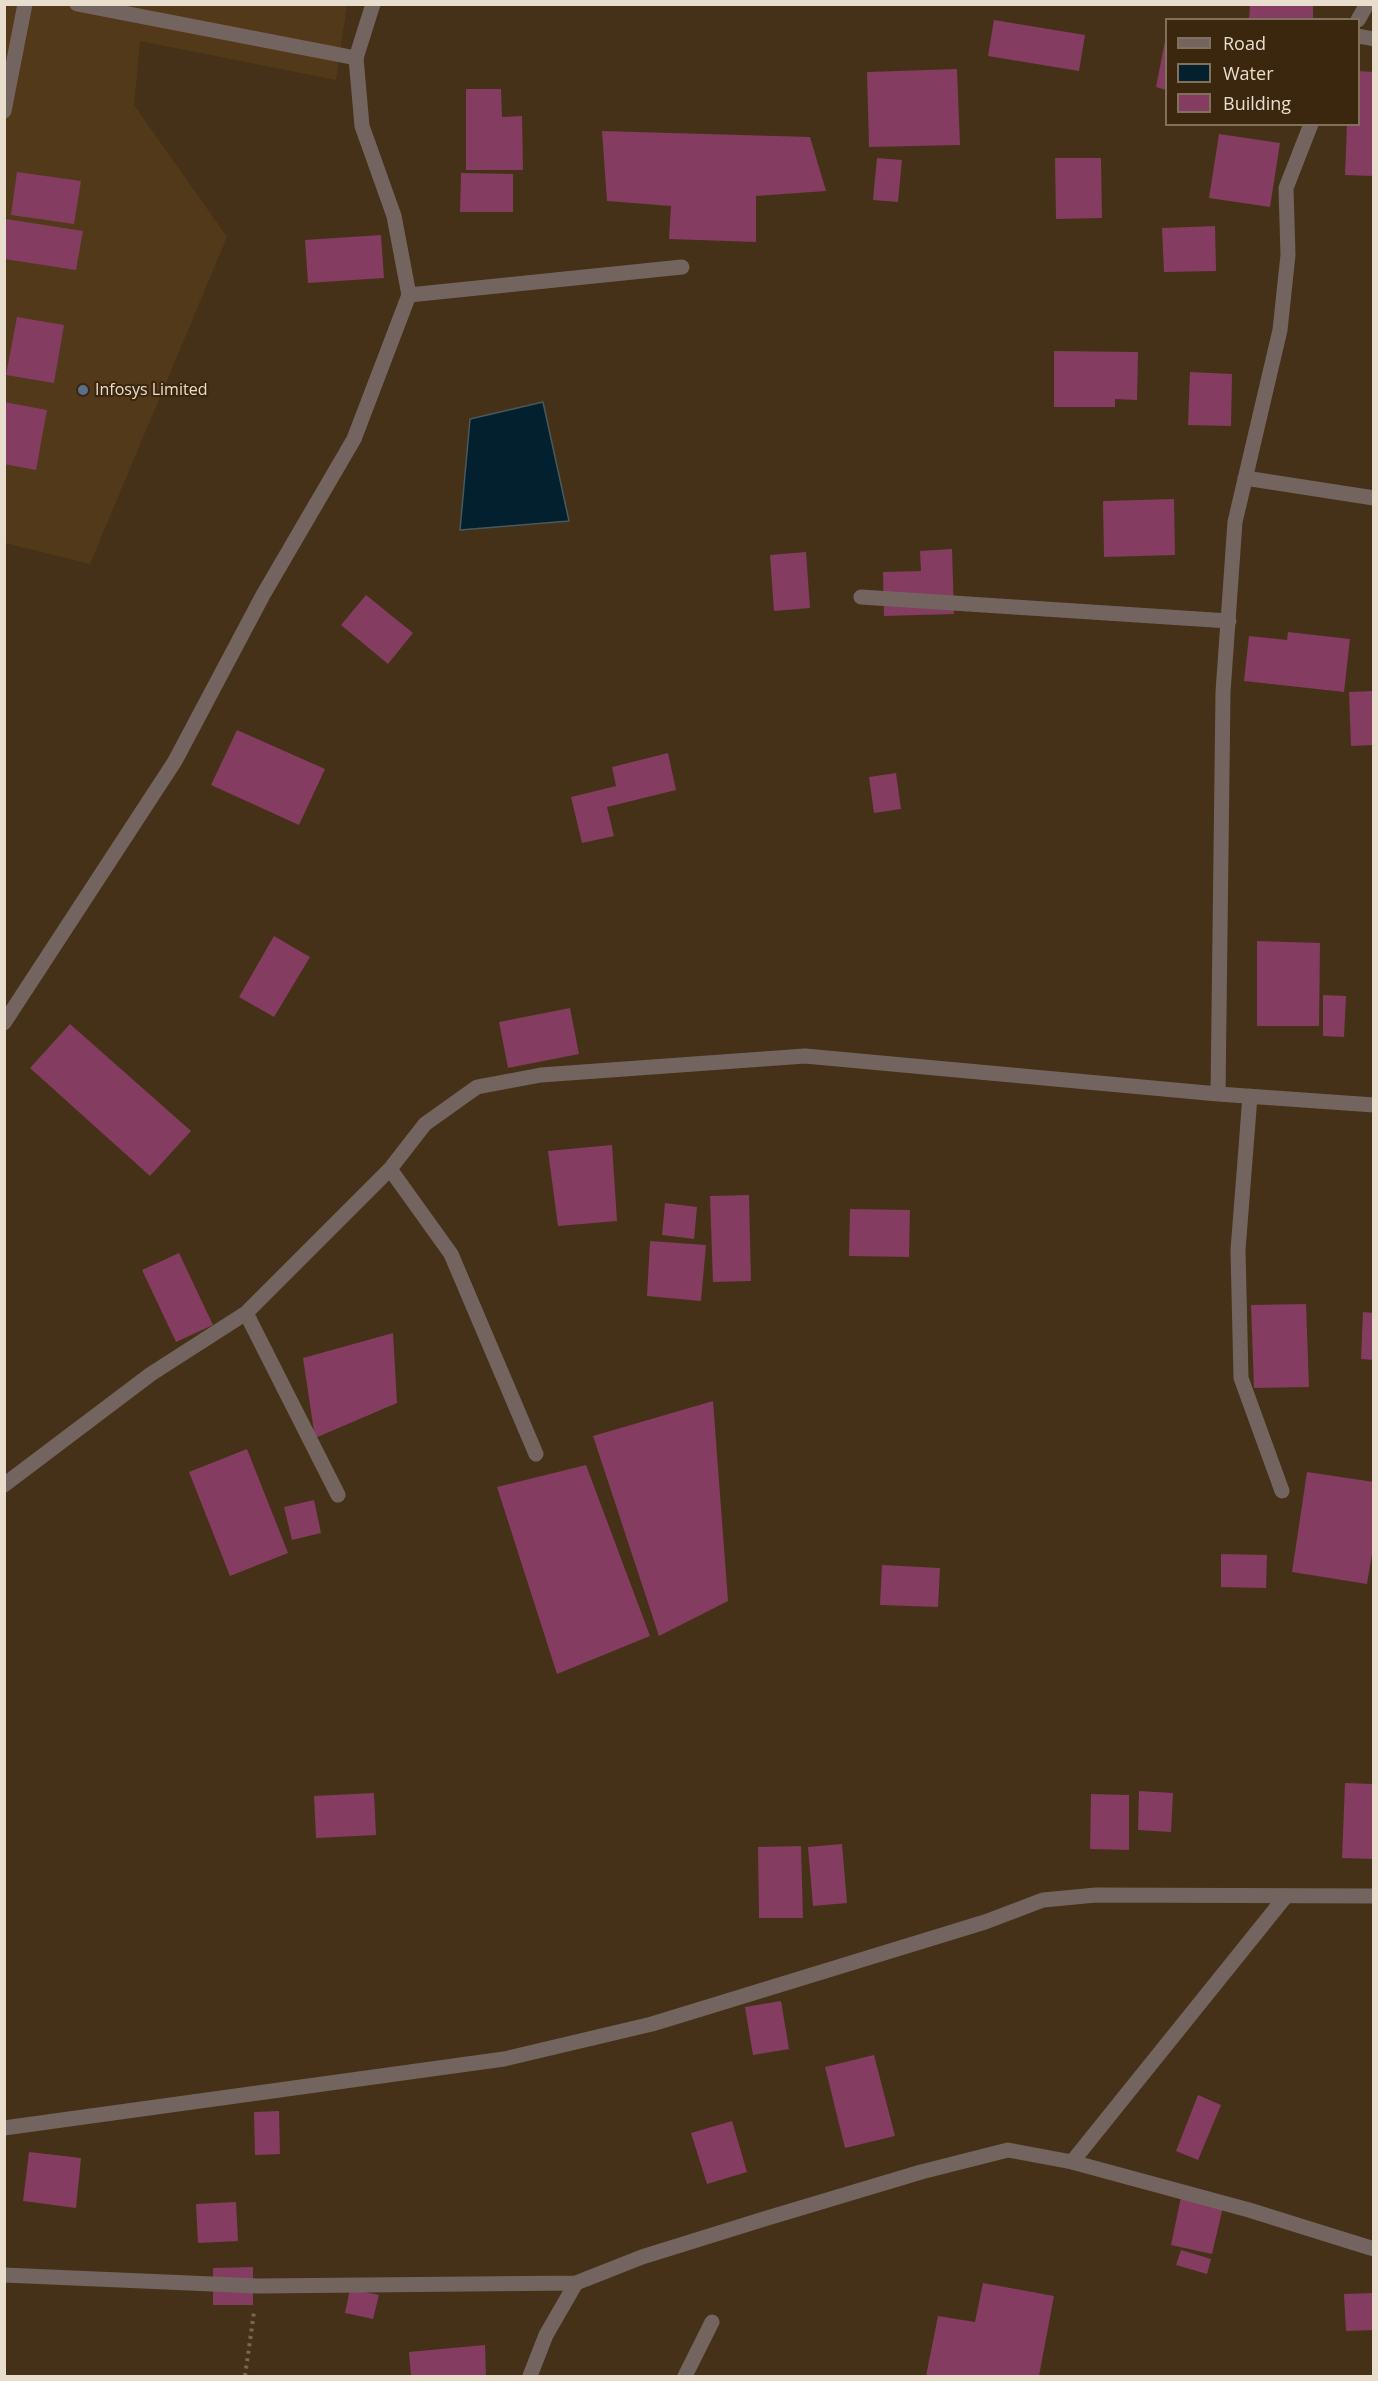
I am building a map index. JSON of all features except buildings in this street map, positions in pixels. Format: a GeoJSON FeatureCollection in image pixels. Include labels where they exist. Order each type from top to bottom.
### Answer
{"type":"FeatureCollection","features":[{"type":"Feature","properties":{"kind":"street"},"geometry":{"type":"LineString","coordinates":[[4,111],[25,4]]}},
{"type":"Feature","properties":{"kind":"street"},"geometry":{"type":"LineString","coordinates":[[77,4],[356,58]]}},
{"type":"Feature","properties":{"kind":"street"},"geometry":{"type":"LineString","coordinates":[[4,1023],[175,761],[263,595],[354,439],[409,295],[394,216],[362,126],[356,58],[373,4]]}},
{"type":"Feature","properties":{"kind":"street"},"geometry":{"type":"LineString","coordinates":[[1360,19],[1367,4]]}},
{"type":"Feature","properties":{"kind":"street"},"geometry":{"type":"LineString","coordinates":[[1218,1094],[1223,692],[1235,522],[1280,330],[1288,255],[1286,188],[1310,126]]}},
{"type":"Feature","properties":{"kind":"street"},"geometry":{"type":"LineString","coordinates":[[409,295],[682,267]]}},
{"type":"Feature","properties":{"kind":"street"},"geometry":{"type":"LineString","coordinates":[[1245,478],[1374,498]]}},
{"type":"Feature","properties":{"kind":"street"},"geometry":{"type":"LineString","coordinates":[[861,597],[1229,621]]}},
{"type":"Feature","properties":{"kind":"street"},"geometry":{"type":"LineString","coordinates":[[4,1485],[151,1374],[246,1313],[390,1169],[425,1124],[477,1087],[541,1075],[804,1056],[1218,1094],[1374,1105]]}},
{"type":"Feature","properties":{"kind":"street"},"geometry":{"type":"LineString","coordinates":[[1250,1096],[1238,1251],[1241,1378],[1282,1491]]}},
{"type":"Feature","properties":{"kind":"street"},"geometry":{"type":"LineString","coordinates":[[390,1169],[451,1254],[536,1454]]}},
{"type":"Feature","properties":{"kind":"street"},"geometry":{"type":"LineString","coordinates":[[246,1313],[338,1495]]}},
{"type":"Feature","properties":{"kind":"street"},"geometry":{"type":"LineString","coordinates":[[4,2128],[504,2059],[652,2024],[985,1922],[1043,1900],[1096,1895],[1374,1896]]}},
{"type":"Feature","properties":{"kind":"street"},"geometry":{"type":"LineString","coordinates":[[1072,2162],[1286,1896]]}},
{"type":"Feature","properties":{"kind":"street"},"geometry":{"type":"LineString","coordinates":[[4,2275],[258,2286],[576,2283],[642,2257],[731,2229],[921,2172],[1008,2150],[1072,2162],[1249,2210],[1374,2249]]}},
{"type":"Feature","properties":{"kind":"street"},"geometry":{"type":"LineString","coordinates":[[530,2376],[546,2335],[576,2283]]}},
{"type":"Feature","properties":{"kind":"street"},"geometry":{"type":"LineString","coordinates":[[685,2376],[712,2322]]}},
{"type":"Feature","properties":{"kind":"path"},"geometry":{"type":"LineString","coordinates":[[245,2376],[258,2286]]}},
{"type":"Feature","properties":{"kind":"shaded area","name":"Infosys Limited"},"geometry":{"type":"Polygon","coordinates":[[[5,5],[347,5],[336,80],[140,41],[134,105],[227,237],[90,564],[5,543],[5,5]]]}},
{"type":"Feature","properties":{"kind":"water"},"geometry":{"type":"Polygon","coordinates":[[[543,402],[569,521],[460,530],[470,419],[543,402]]]}},
{"type":"Feature","properties":{"kind":"place","name":"Infosys Limited"},"geometry":{"type":"Point","coordinates":[83,390]}}]}
